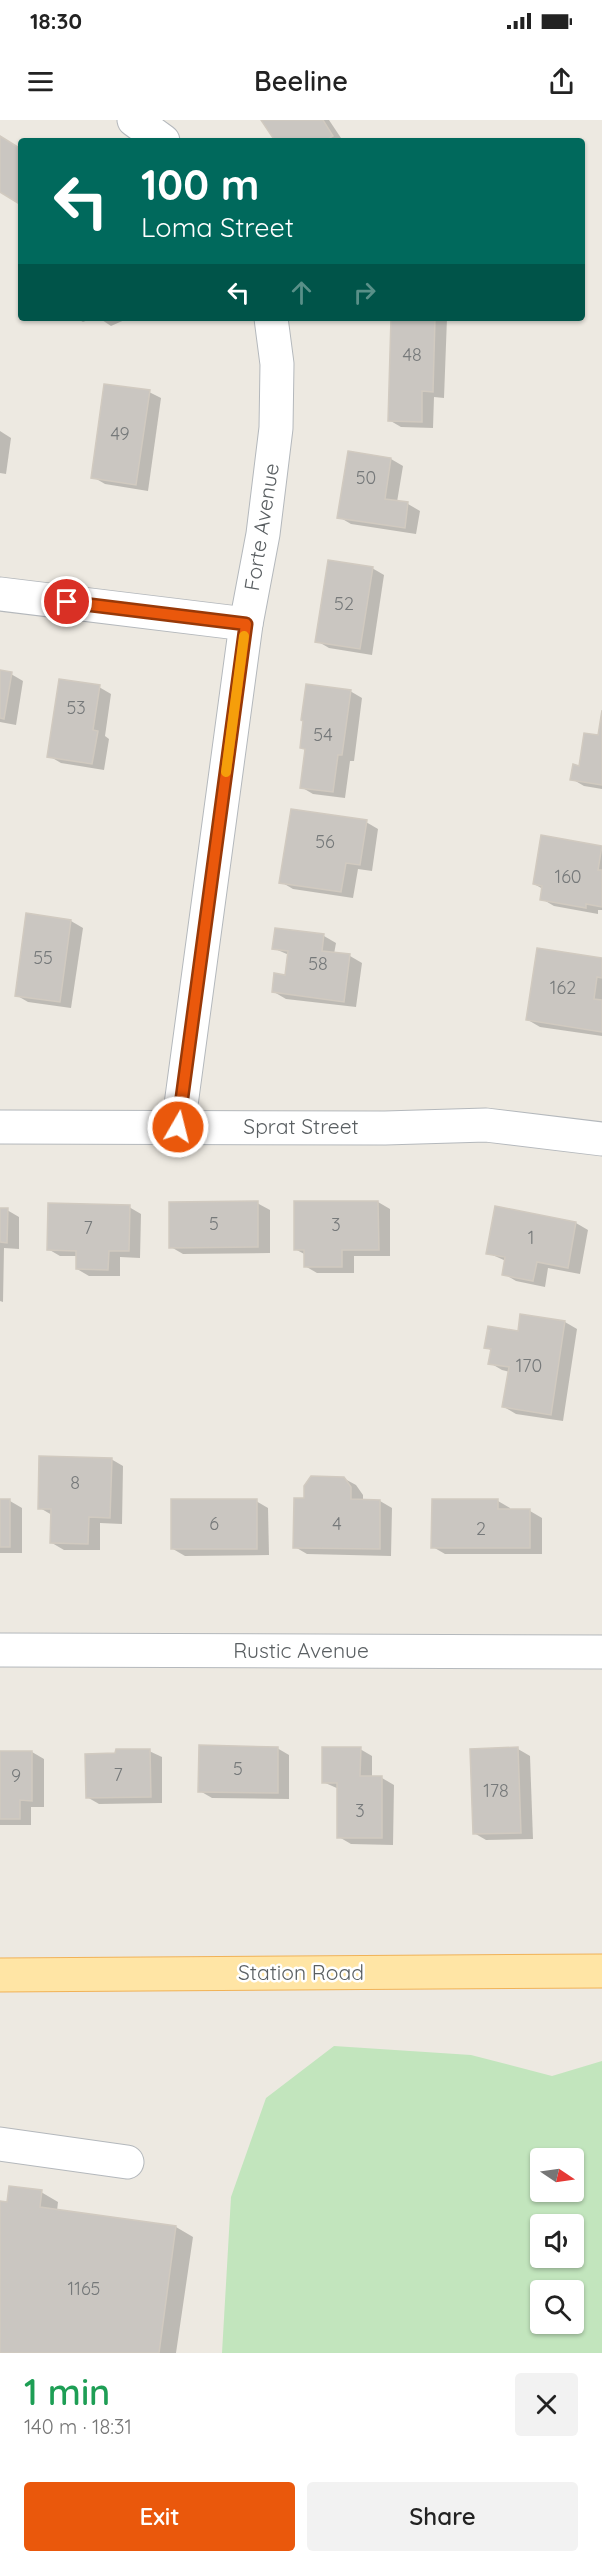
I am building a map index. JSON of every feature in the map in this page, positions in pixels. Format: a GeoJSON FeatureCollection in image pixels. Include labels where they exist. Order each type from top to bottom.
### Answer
{"type":"FeatureCollection","features":[{"type":"Feature","properties":{"kind":"main road","name":"Station Road"},"geometry":{"type":"LineString","coordinates":[[0,1975],[602,1971]]}},
{"type":"Feature","properties":{"kind":"street"},"geometry":{"type":"LineString","coordinates":[[134,120],[159,138]]}},
{"type":"Feature","properties":{"kind":"street","name":"Forte Avenue"},"geometry":{"type":"LineString","coordinates":[[178,1127],[246,624],[262,534],[276,429],[277,364],[272,321]]}},
{"type":"Feature","properties":{"kind":"street"},"geometry":{"type":"LineString","coordinates":[[0,594],[246,624]]}},
{"type":"Feature","properties":{"kind":"street","name":"Sprat Street"},"geometry":{"type":"LineString","coordinates":[[0,1127],[385,1128],[486,1125],[602,1139]]}},
{"type":"Feature","properties":{"kind":"street","name":"Rustic Avenue"},"geometry":{"type":"LineString","coordinates":[[0,1650],[602,1652]]}},
{"type":"Feature","properties":{"kind":"street"},"geometry":{"type":"LineString","coordinates":[[0,2144],[127,2162]]}},
{"type":"Feature","properties":{"kind":"green space"},"geometry":{"type":"Polygon","coordinates":[[[334,2046],[471,2055],[552,2076],[602,2061],[602,2353],[222,2353],[231,2197],[266,2098],[334,2046]]]}},
{"type":"Feature","properties":{"kind":"building"},"geometry":{"type":"Polygon","coordinates":[[[261,120],[323,120],[333,136],[330,138],[273,138],[261,120]]]}},
{"type":"Feature","properties":{"kind":"building"},"geometry":{"type":"Polygon","coordinates":[[[0,136],[18,147],[18,203],[0,192],[0,136]]]}},
{"type":"Feature","properties":{"kind":"building"},"geometry":{"type":"Polygon","coordinates":[[[391,321],[435,321],[433,392],[422,391],[422,422],[388,421],[391,321]]]}},
{"type":"Feature","properties":{"kind":"building"},"geometry":{"type":"Polygon","coordinates":[[[104,384],[150,390],[136,485],[91,478],[104,384]]]}},
{"type":"Feature","properties":{"kind":"building"},"geometry":{"type":"Polygon","coordinates":[[[348,451],[391,458],[385,499],[408,502],[405,528],[337,518],[348,451]]]}},
{"type":"Feature","properties":{"kind":"building"},"geometry":{"type":"Polygon","coordinates":[[[328,560],[373,567],[360,649],[315,642],[328,560]]]}},
{"type":"Feature","properties":{"kind":"building"},"geometry":{"type":"Polygon","coordinates":[[[0,670],[12,672],[4,719],[0,718],[0,670]]]}},
{"type":"Feature","properties":{"kind":"building"},"geometry":{"type":"Polygon","coordinates":[[[59,679],[100,685],[93,730],[98,731],[92,764],[47,757],[59,679]]]}},
{"type":"Feature","properties":{"kind":"building"},"geometry":{"type":"Polygon","coordinates":[[[306,684],[351,690],[342,755],[338,755],[333,792],[300,788],[305,749],[300,748],[303,721],[301,720],[306,684]]]}},
{"type":"Feature","properties":{"kind":"building"},"geometry":{"type":"Polygon","coordinates":[[[602,710],[602,785],[570,780],[573,764],[579,766],[584,733],[598,735],[602,710]]]}},
{"type":"Feature","properties":{"kind":"building"},"geometry":{"type":"Polygon","coordinates":[[[291,809],[367,820],[360,865],[346,863],[341,892],[279,883],[291,809]]]}},
{"type":"Feature","properties":{"kind":"building"},"geometry":{"type":"Polygon","coordinates":[[[541,835],[602,846],[598,870],[602,870],[602,907],[586,904],[586,908],[540,900],[542,886],[533,884],[541,835]]]}},
{"type":"Feature","properties":{"kind":"building"},"geometry":{"type":"Polygon","coordinates":[[[26,913],[71,920],[60,1002],[15,996],[26,913]]]}},
{"type":"Feature","properties":{"kind":"building"},"geometry":{"type":"Polygon","coordinates":[[[275,928],[324,934],[322,951],[350,954],[344,1002],[272,992],[274,973],[285,975],[288,951],[272,949],[275,928]]]}},
{"type":"Feature","properties":{"kind":"building"},"geometry":{"type":"Polygon","coordinates":[[[537,948],[602,958],[602,978],[597,977],[594,999],[602,1000],[602,1032],[526,1020],[537,948]]]}},
{"type":"Feature","properties":{"kind":"building"},"geometry":{"type":"Polygon","coordinates":[[[258,1201],[258,1247],[169,1248],[169,1202],[258,1201]]]}},
{"type":"Feature","properties":{"kind":"building"},"geometry":{"type":"Polygon","coordinates":[[[294,1201],[378,1201],[379,1250],[342,1250],[342,1267],[304,1267],[304,1250],[294,1250],[294,1201]]]}},
{"type":"Feature","properties":{"kind":"building"},"geometry":{"type":"Polygon","coordinates":[[[48,1203],[130,1205],[129,1251],[109,1251],[108,1270],[76,1269],[76,1251],[47,1250],[48,1203]]]}},
{"type":"Feature","properties":{"kind":"building"},"geometry":{"type":"Polygon","coordinates":[[[495,1206],[576,1222],[568,1268],[537,1262],[533,1281],[502,1275],[505,1257],[486,1254],[495,1206]]]}},
{"type":"Feature","properties":{"kind":"building"},"geometry":{"type":"Polygon","coordinates":[[[0,1208],[8,1208],[7,1243],[0,1242],[0,1208]]]}},
{"type":"Feature","properties":{"kind":"building"},"geometry":{"type":"Polygon","coordinates":[[[520,1314],[565,1321],[551,1415],[502,1407],[509,1367],[488,1364],[491,1349],[484,1348],[488,1326],[518,1331],[520,1314]]]}},
{"type":"Feature","properties":{"kind":"building"},"geometry":{"type":"Polygon","coordinates":[[[39,1456],[112,1458],[110,1518],[89,1517],[88,1544],[50,1543],[51,1509],[38,1509],[39,1456]]]}},
{"type":"Feature","properties":{"kind":"building"},"geometry":{"type":"Polygon","coordinates":[[[311,1476],[344,1477],[351,1487],[351,1499],[380,1500],[380,1549],[293,1548],[294,1498],[304,1498],[304,1486],[311,1476]]]}},
{"type":"Feature","properties":{"kind":"building"},"geometry":{"type":"Polygon","coordinates":[[[0,1499],[10,1499],[10,1547],[0,1547],[0,1499]]]}},
{"type":"Feature","properties":{"kind":"building"},"geometry":{"type":"Polygon","coordinates":[[[171,1499],[257,1499],[257,1549],[171,1549],[171,1499]]]}},
{"type":"Feature","properties":{"kind":"building"},"geometry":{"type":"Polygon","coordinates":[[[432,1499],[498,1499],[498,1509],[530,1509],[530,1548],[431,1548],[432,1499]]]}},
{"type":"Feature","properties":{"kind":"building"},"geometry":{"type":"Polygon","coordinates":[[[199,1745],[278,1747],[278,1793],[198,1792],[199,1745]]]}},
{"type":"Feature","properties":{"kind":"building"},"geometry":{"type":"Polygon","coordinates":[[[322,1747],[361,1747],[360,1776],[382,1776],[382,1838],[337,1838],[337,1783],[322,1783],[322,1747]]]}},
{"type":"Feature","properties":{"kind":"building"},"geometry":{"type":"Polygon","coordinates":[[[518,1747],[521,1833],[473,1834],[470,1749],[518,1747]]]}},
{"type":"Feature","properties":{"kind":"building"},"geometry":{"type":"Polygon","coordinates":[[[116,1749],[150,1749],[151,1797],[86,1798],[85,1754],[115,1753],[116,1749]]]}},
{"type":"Feature","properties":{"kind":"building"},"geometry":{"type":"Polygon","coordinates":[[[0,1751],[32,1751],[32,1801],[20,1800],[20,1819],[0,1819],[0,1751]]]}},
{"type":"Feature","properties":{"kind":"building"},"geometry":{"type":"Polygon","coordinates":[[[9,2186],[42,2190],[40,2207],[176,2226],[159,2353],[0,2353],[0,2201],[7,2202],[9,2186]]]}},
{"type":"Feature","properties":{"kind":"slow traffic"},"geometry":{"type":"LineString","coordinates":[[226,772],[244,636]]}},
{"type":"Feature","properties":{"kind":"route"},"geometry":{"type":"LineString","coordinates":[[67,602],[246,624],[178,1127]]}}]}
